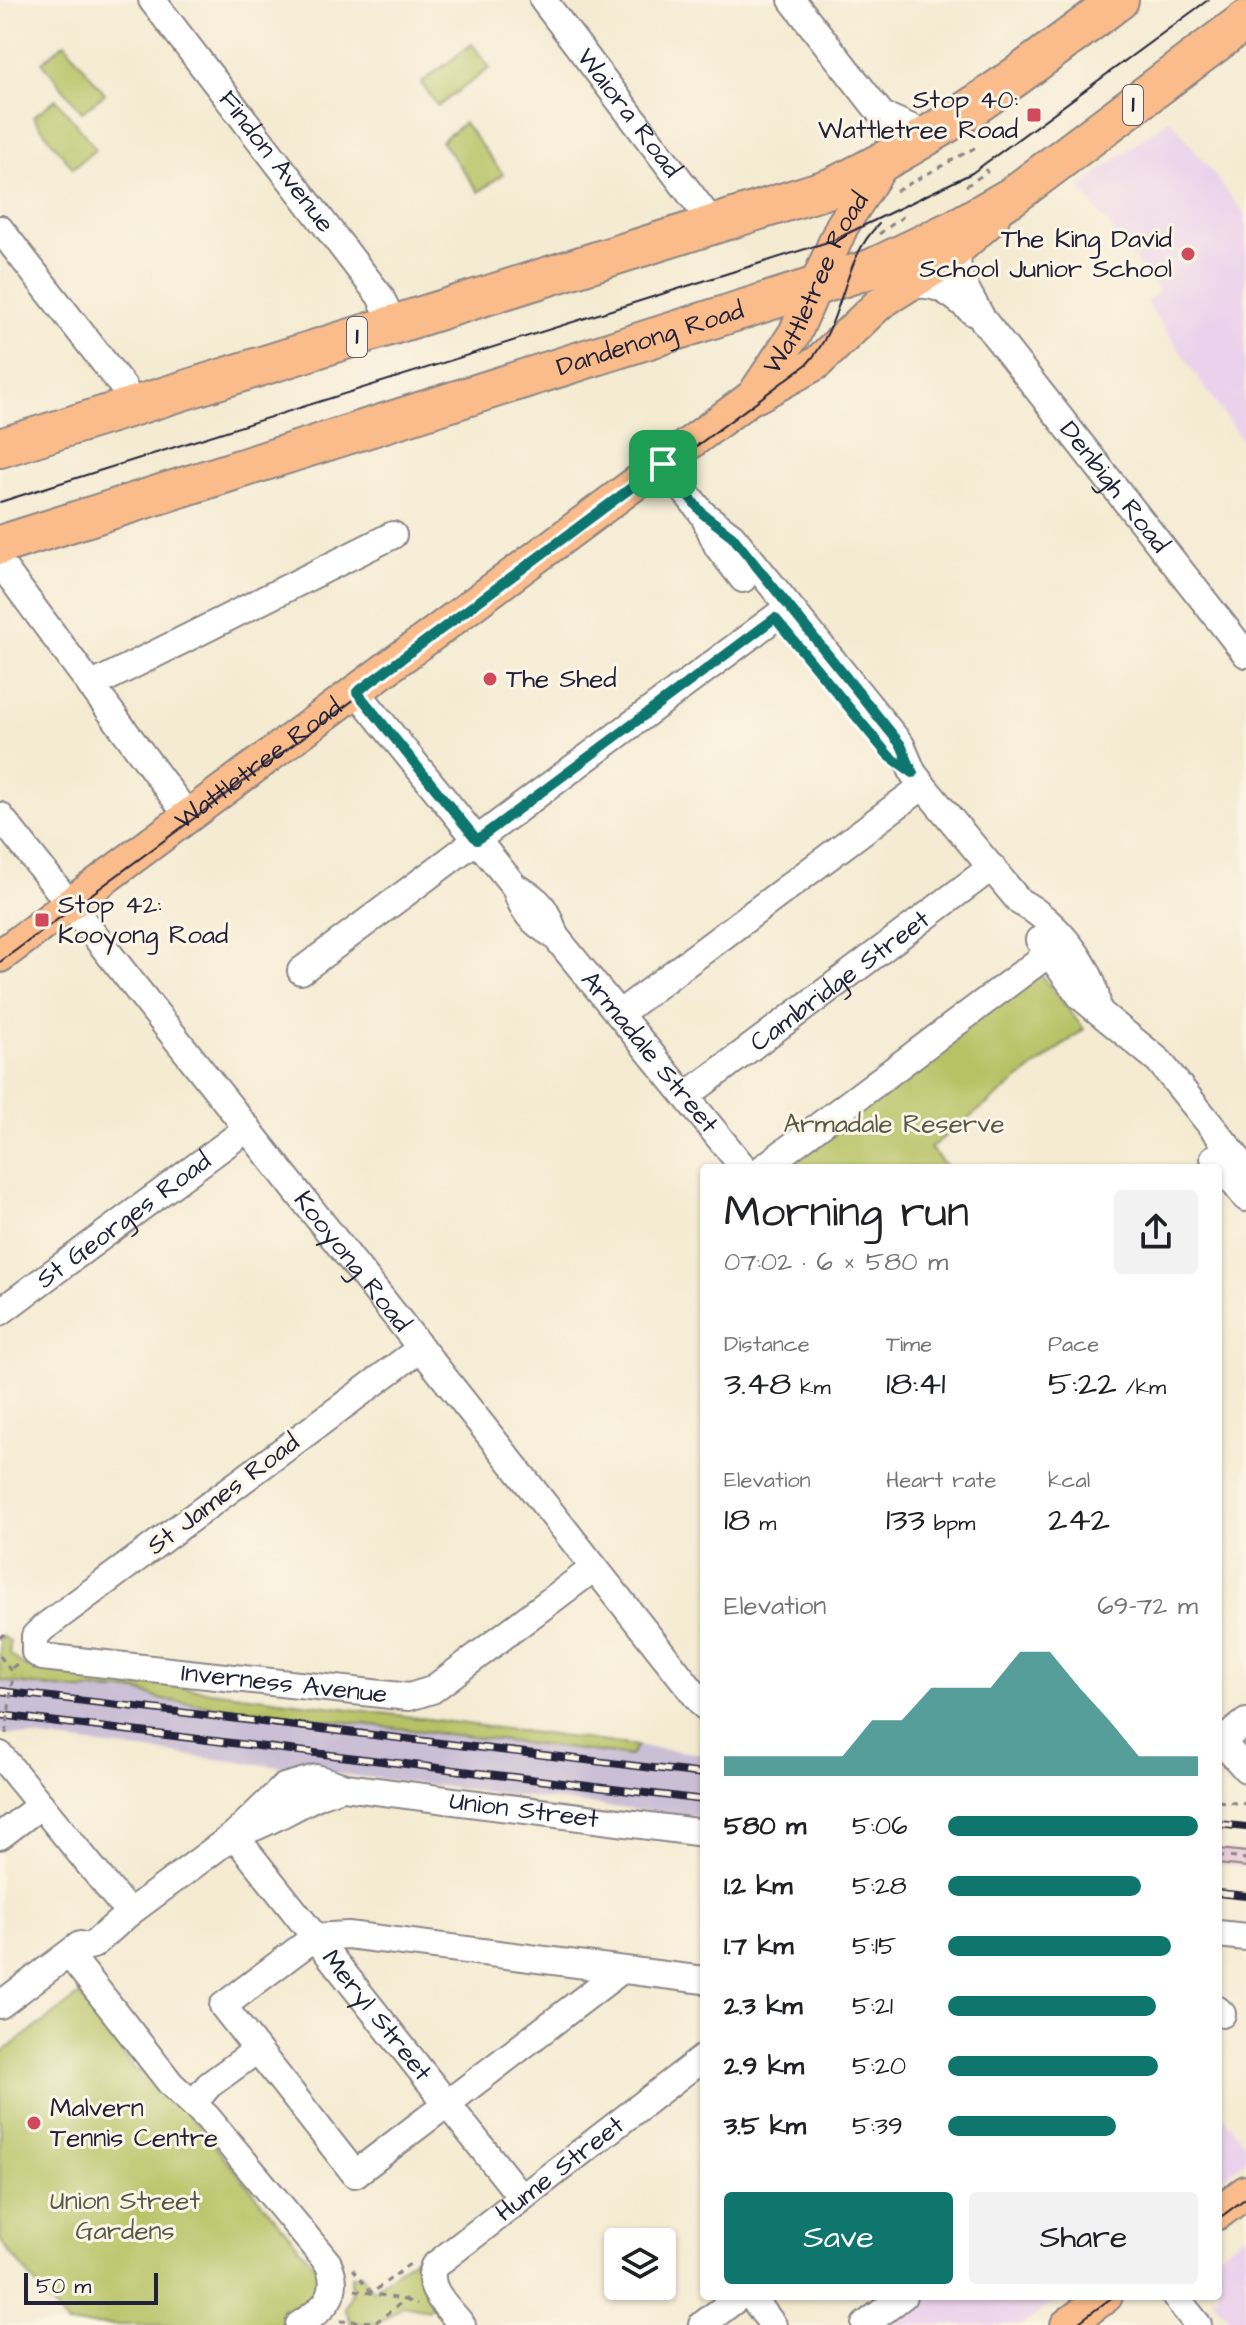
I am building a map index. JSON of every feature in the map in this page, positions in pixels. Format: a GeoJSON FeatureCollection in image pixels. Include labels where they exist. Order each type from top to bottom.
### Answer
{"type":"FeatureCollection","features":[{"type":"Feature","properties":{"kind":"highway","name":"1"},"geometry":{"type":"LineString","coordinates":[[0,448],[887,172],[1119,0]]}},
{"type":"Feature","properties":{"kind":"highway","name":"Dandenong Road"},"geometry":{"type":"LineString","coordinates":[[0,545],[873,268],[944,235],[1032,181],[1242,32]]}},
{"type":"Feature","properties":{"kind":"main road","name":"Wattletree Road"},"geometry":{"type":"LineString","coordinates":[[747,401],[767,379],[790,341],[838,232],[887,172]]}},
{"type":"Feature","properties":{"kind":"main road","name":"Wattletree Road"},"geometry":{"type":"LineString","coordinates":[[0,956],[747,401],[817,363],[869,313],[957,251],[1032,181]]}},
{"type":"Feature","properties":{"kind":"main road"},"geometry":{"type":"LineString","coordinates":[[1222,2210],[1246,2192]]}},
{"type":"Feature","properties":{"kind":"main road"},"geometry":{"type":"LineString","coordinates":[[1067,2325],[1101,2300]]}},
{"type":"Feature","properties":{"kind":"street","name":"Findon Avenue"},"geometry":{"type":"LineString","coordinates":[[152,0],[380,296],[394,325]]}},
{"type":"Feature","properties":{"kind":"street","name":"Waiora Road"},"geometry":{"type":"LineString","coordinates":[[543,0],[714,225]]}},
{"type":"Feature","properties":{"kind":"street"},"geometry":{"type":"LineString","coordinates":[[792,0],[882,115],[932,137]]}},
{"type":"Feature","properties":{"kind":"street"},"geometry":{"type":"LineString","coordinates":[[882,115],[887,172]]}},
{"type":"Feature","properties":{"kind":"street"},"geometry":{"type":"LineString","coordinates":[[0,229],[124,388],[130,407]]}},
{"type":"Feature","properties":{"kind":"street","name":"Denbigh Road"},"geometry":{"type":"LineString","coordinates":[[957,251],[958,275],[983,320],[1246,654]]}},
{"type":"Feature","properties":{"kind":"street","name":"Denbigh Road"},"geometry":{"type":"LineString","coordinates":[[899,291],[916,284],[932,285],[950,293],[983,320]]}},
{"type":"Feature","properties":{"kind":"street"},"geometry":{"type":"LineString","coordinates":[[663,464],[703,514],[732,536],[782,612],[901,745],[918,780],[1020,902],[1041,918],[1038,938],[1055,948],[1081,997],[1097,1007],[1131,1041],[1159,1061],[1246,1169]]}},
{"type":"Feature","properties":{"kind":"street"},"geometry":{"type":"LineString","coordinates":[[91,686],[393,535]]}},
{"type":"Feature","properties":{"kind":"street"},"geometry":{"type":"LineString","coordinates":[[0,563],[188,816]]}},
{"type":"Feature","properties":{"kind":"street"},"geometry":{"type":"LineString","coordinates":[[301,971],[782,612]]}},
{"type":"Feature","properties":{"kind":"street","name":"Armadale Street"},"geometry":{"type":"LineString","coordinates":[[357,692],[515,887],[522,909],[532,922],[555,936],[741,1164]]}},
{"type":"Feature","properties":{"kind":"street"},"geometry":{"type":"LineString","coordinates":[[619,1014],[918,780]]}},
{"type":"Feature","properties":{"kind":"street","name":"Kooyong Road"},"geometry":{"type":"LineString","coordinates":[[0,816],[700,1701]]}},
{"type":"Feature","properties":{"kind":"street","name":"Cambridge Street"},"geometry":{"type":"LineString","coordinates":[[686,1096],[992,867]]}},
{"type":"Feature","properties":{"kind":"street"},"geometry":{"type":"LineString","coordinates":[[768,1164],[1055,948]]}},
{"type":"Feature","properties":{"kind":"street"},"geometry":{"type":"LineString","coordinates":[[1131,1041],[1145,1072],[1219,1164]]}},
{"type":"Feature","properties":{"kind":"street","name":"St Georges Road"},"geometry":{"type":"LineString","coordinates":[[0,1312],[248,1128]]}},
{"type":"Feature","properties":{"kind":"street"},"geometry":{"type":"LineString","coordinates":[[1222,1168],[1246,1198]]}},
{"type":"Feature","properties":{"kind":"street","name":"St James Road"},"geometry":{"type":"LineString","coordinates":[[25,1655],[43,1628],[421,1348]]}},
{"type":"Feature","properties":{"kind":"street","name":"Inverness Avenue"},"geometry":{"type":"LineString","coordinates":[[25,1655],[409,1697],[439,1685],[594,1568]]}},
{"type":"Feature","properties":{"kind":"street"},"geometry":{"type":"LineString","coordinates":[[1222,1739],[1246,1722]]}},
{"type":"Feature","properties":{"kind":"street"},"geometry":{"type":"LineString","coordinates":[[3,1744],[41,1805],[124,1916]]}},
{"type":"Feature","properties":{"kind":"street"},"geometry":{"type":"LineString","coordinates":[[1222,1744],[1246,1769]]}},
{"type":"Feature","properties":{"kind":"street","name":"Union Street"},"geometry":{"type":"LineString","coordinates":[[0,2005],[72,1952],[98,1928],[124,1916],[234,1835],[273,1821],[324,1792],[345,1787],[700,1832]]}},
{"type":"Feature","properties":{"kind":"street"},"geometry":{"type":"LineString","coordinates":[[0,1836],[41,1805]]}},
{"type":"Feature","properties":{"kind":"street","name":"Meryl Street"},"geometry":{"type":"LineString","coordinates":[[234,1835],[521,2197]]}},
{"type":"Feature","properties":{"kind":"street"},"geometry":{"type":"LineString","coordinates":[[1222,1934],[1246,1937]]}},
{"type":"Feature","properties":{"kind":"street"},"geometry":{"type":"LineString","coordinates":[[619,1972],[355,2174],[223,2006],[315,1937],[348,1935],[619,1972],[700,1980]]}},
{"type":"Feature","properties":{"kind":"street"},"geometry":{"type":"LineString","coordinates":[[72,1952],[171,2084],[193,2104],[328,2263],[334,2288],[330,2299],[299,2325]]}},
{"type":"Feature","properties":{"kind":"street"},"geometry":{"type":"LineString","coordinates":[[193,2104],[209,2085],[257,2050]]}},
{"type":"Feature","properties":{"kind":"street","name":"Hume Street"},"geometry":{"type":"LineString","coordinates":[[430,2258],[521,2197],[700,2060]]}},
{"type":"Feature","properties":{"kind":"street"},"geometry":{"type":"LineString","coordinates":[[430,2258],[430,2273],[422,2295],[462,2325]]}},
{"type":"Feature","properties":{"kind":"street"},"geometry":{"type":"LineString","coordinates":[[702,2325],[735,2300]]}},
{"type":"Feature","properties":{"kind":"street"},"geometry":{"type":"LineString","coordinates":[[754,2300],[773,2325]]}},
{"type":"Feature","properties":{"kind":"street"},"geometry":{"type":"LineString","coordinates":[[865,2325],[898,2300]]}},
{"type":"Feature","properties":{"kind":"street"},"geometry":{"type":"LineString","coordinates":[[1178,2300],[1198,2325]]}},
{"type":"Feature","properties":{"kind":"path"},"geometry":{"type":"LineString","coordinates":[[887,172],[972,152],[980,145]]}},
{"type":"Feature","properties":{"kind":"path"},"geometry":{"type":"LineString","coordinates":[[966,186],[987,172],[985,169]]}},
{"type":"Feature","properties":{"kind":"path"},"geometry":{"type":"LineString","coordinates":[[873,242],[880,232],[908,213]]}},
{"type":"Feature","properties":{"kind":"path"},"geometry":{"type":"LineString","coordinates":[[0,1638],[6,1633]]}},
{"type":"Feature","properties":{"kind":"path"},"geometry":{"type":"LineString","coordinates":[[12,1668],[25,1655]]}},
{"type":"Feature","properties":{"kind":"path"},"geometry":{"type":"LineString","coordinates":[[0,1656],[12,1668],[13,1674],[3,1744]]}},
{"type":"Feature","properties":{"kind":"path"},"geometry":{"type":"LineString","coordinates":[[1222,1801],[1246,1804]]}},
{"type":"Feature","properties":{"kind":"path"},"geometry":{"type":"LineString","coordinates":[[1222,1856],[1246,1859]]}},
{"type":"Feature","properties":{"kind":"path"},"geometry":{"type":"LineString","coordinates":[[344,2257],[372,2293]]}},
{"type":"Feature","properties":{"kind":"path"},"geometry":{"type":"LineString","coordinates":[[372,2293],[430,2258]]}},
{"type":"Feature","properties":{"kind":"path"},"geometry":{"type":"LineString","coordinates":[[349,2289],[405,2300],[422,2295]]}},
{"type":"Feature","properties":{"kind":"path"},"geometry":{"type":"LineString","coordinates":[[330,2321],[376,2322],[405,2300],[422,2295]]}},
{"type":"Feature","properties":{"kind":"shaded area","name":"The King David School Junior School"},"geometry":{"type":"Polygon","coordinates":[[[1170,118],[1246,216],[1244,444],[1146,302],[1159,291],[1079,187],[1170,118]]]}},
{"type":"Feature","properties":{"kind":"shaded area"},"geometry":{"type":"Polygon","coordinates":[[[25,1667],[468,1727],[700,1754],[700,1818],[0,1733],[0,1671],[25,1667]]]}},
{"type":"Feature","properties":{"kind":"shaded area"},"geometry":{"type":"Polygon","coordinates":[[[1222,2115],[1246,2145],[1246,2160],[1222,2178],[1222,2115]]]}},
{"type":"Feature","properties":{"kind":"shaded area"},"geometry":{"type":"Polygon","coordinates":[[[1246,2233],[1246,2325],[1235,2325],[1213,2300],[1222,2300],[1222,2252],[1246,2233]]]}},
{"type":"Feature","properties":{"kind":"shaded area"},"geometry":{"type":"Polygon","coordinates":[[[892,2300],[1057,2300],[1023,2325],[860,2325],[892,2300]]]}},
{"type":"Feature","properties":{"kind":"green space"},"geometry":{"type":"Polygon","coordinates":[[[65,43],[105,94],[82,112],[42,62],[65,43]]]}},
{"type":"Feature","properties":{"kind":"green space"},"geometry":{"type":"Polygon","coordinates":[[[472,44],[490,68],[438,106],[421,83],[472,44]]]}},
{"type":"Feature","properties":{"kind":"green space"},"geometry":{"type":"Polygon","coordinates":[[[56,99],[96,149],[73,168],[33,117],[56,99]]]}},
{"type":"Feature","properties":{"kind":"green space"},"geometry":{"type":"Polygon","coordinates":[[[464,123],[503,174],[479,192],[441,141],[464,123]]]}},
{"type":"Feature","properties":{"kind":"green space","name":"Armadale Reserve"},"geometry":{"type":"Polygon","coordinates":[[[1032,964],[1084,1029],[930,1148],[944,1164],[776,1164],[1032,964]]]}},
{"type":"Feature","properties":{"kind":"green space"},"geometry":{"type":"Polygon","coordinates":[[[0,1635],[10,1641],[10,1654],[25,1667],[637,1746],[630,1756],[163,1700],[139,1691],[76,1690],[0,1681],[0,1635]]]}},
{"type":"Feature","properties":{"kind":"green space","name":"Union Street Gardens"},"geometry":{"type":"Polygon","coordinates":[[[80,1995],[137,2072],[147,2065],[323,2275],[319,2298],[284,2325],[68,2325],[0,2240],[0,2054],[80,1995]]]}},
{"type":"Feature","properties":{"kind":"green space"},"geometry":{"type":"Polygon","coordinates":[[[420,2253],[425,2260],[434,2305],[427,2310],[404,2305],[378,2324],[351,2323],[345,2308],[351,2294],[351,2276],[362,2275],[373,2290],[420,2253]]]}},
{"type":"Feature","properties":{"kind":"building"},"geometry":{"type":"Polygon","coordinates":[[[1222,1849],[1246,1852],[1246,1867],[1222,1864],[1222,1849]]]}},
{"type":"Feature","properties":{"kind":"tram line"},"geometry":{"type":"LineString","coordinates":[[0,502],[834,240],[972,173],[1208,0]]}},
{"type":"Feature","properties":{"kind":"tram line"},"geometry":{"type":"LineString","coordinates":[[0,962],[807,364],[829,331],[857,256],[879,224]]}},
{"type":"Feature","properties":{"kind":"tram line"},"geometry":{"type":"LineString","coordinates":[[1222,2216],[1246,2198]]}},
{"type":"Feature","properties":{"kind":"tram line"},"geometry":{"type":"LineString","coordinates":[[1075,2325],[1109,2300]]}},
{"type":"Feature","properties":{"kind":"railway"},"geometry":{"type":"LineString","coordinates":[[0,1691],[700,1774]]}},
{"type":"Feature","properties":{"kind":"railway"},"geometry":{"type":"LineString","coordinates":[[0,1715],[700,1800]]}},
{"type":"Feature","properties":{"kind":"railway"},"geometry":{"type":"LineString","coordinates":[[1222,1824],[1246,1827]]}},
{"type":"Feature","properties":{"kind":"railway"},"geometry":{"type":"LineString","coordinates":[[1222,1893],[1246,1896]]}},
{"type":"Feature","properties":{"kind":"place","name":"Stop 40: Wattletree Road"},"geometry":{"type":"Point","coordinates":[1034,115]}},
{"type":"Feature","properties":{"kind":"place","name":"The King David School Junior School"},"geometry":{"type":"Point","coordinates":[1188,254]}},
{"type":"Feature","properties":{"kind":"place","name":"The Shed"},"geometry":{"type":"Point","coordinates":[490,679]}},
{"type":"Feature","properties":{"kind":"place","name":"Stop 42: Kooyong Road"},"geometry":{"type":"Point","coordinates":[42,920]}},
{"type":"Feature","properties":{"kind":"place","name":"Malvern Tennis Centre"},"geometry":{"type":"Point","coordinates":[34,2123]}},
{"type":"Feature","properties":{"kind":"route"},"geometry":{"type":"LineString","coordinates":[[663,464],[703,514],[732,536],[901,745],[913,773],[889,756],[775,618],[477,840],[357,692],[663,464]]}}]}
